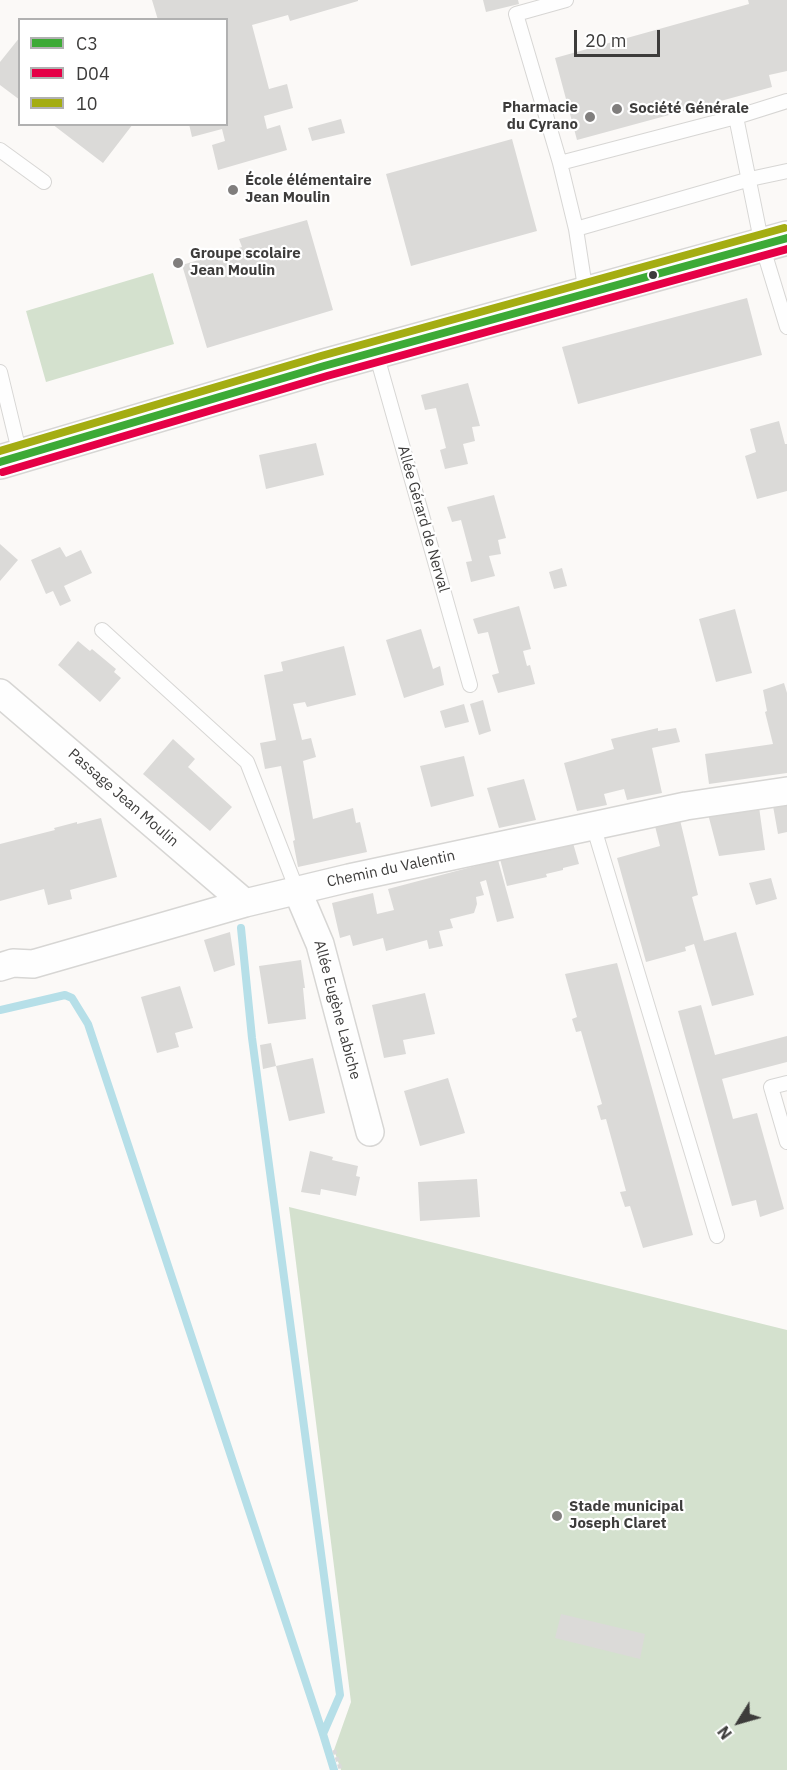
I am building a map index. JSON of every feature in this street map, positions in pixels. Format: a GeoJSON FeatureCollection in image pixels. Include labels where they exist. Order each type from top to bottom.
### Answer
{"type":"FeatureCollection","features":[{"type":"Feature","properties":{"kind":"street"},"geometry":{"type":"LineString","coordinates":[[10,458],[376,352],[775,242]]}},
{"type":"Feature","properties":{"kind":"street","name":"Passage Jean Moulin"},"geometry":{"type":"LineString","coordinates":[[0,693],[245,903]]}},
{"type":"Feature","properties":{"kind":"street","name":"Chemin du Valentin"},"geometry":{"type":"LineString","coordinates":[[0,967],[13,963],[33,964],[297,890],[686,806],[787,791]]}},
{"type":"Feature","properties":{"kind":"street","name":"Allée Eugène Labiche"},"geometry":{"type":"LineString","coordinates":[[297,890],[320,944],[370,1132]]}},
{"type":"Feature","properties":{"kind":"lane"},"geometry":{"type":"LineString","coordinates":[[566,0],[516,14],[560,163],[576,229],[586,294]]}},
{"type":"Feature","properties":{"kind":"lane"},"geometry":{"type":"LineString","coordinates":[[560,163],[736,117],[787,101]]}},
{"type":"Feature","properties":{"kind":"lane"},"geometry":{"type":"LineString","coordinates":[[736,117],[750,179],[775,242],[787,327]]}},
{"type":"Feature","properties":{"kind":"lane"},"geometry":{"type":"LineString","coordinates":[[0,150],[44,182]]}},
{"type":"Feature","properties":{"kind":"lane"},"geometry":{"type":"LineString","coordinates":[[576,229],[750,179],[787,171]]}},
{"type":"Feature","properties":{"kind":"lane","name":"Allée Gérard de Nerval"},"geometry":{"type":"LineString","coordinates":[[376,352],[470,685]]}},
{"type":"Feature","properties":{"kind":"lane"},"geometry":{"type":"LineString","coordinates":[[0,372],[10,458]]}},
{"type":"Feature","properties":{"kind":"lane"},"geometry":{"type":"LineString","coordinates":[[102,630],[248,762],[297,890]]}},
{"type":"Feature","properties":{"kind":"lane"},"geometry":{"type":"LineString","coordinates":[[592,825],[717,1236]]}},
{"type":"Feature","properties":{"kind":"lane"},"geometry":{"type":"LineString","coordinates":[[787,1083],[771,1087],[787,1142]]}},
{"type":"Feature","properties":{"kind":"path"},"geometry":{"type":"LineString","coordinates":[[334,1750],[341,1770]]}},
{"type":"Feature","properties":{"kind":"green space"},"geometry":{"type":"Polygon","coordinates":[[[153,273],[174,344],[46,382],[26,311],[153,273]]]}},
{"type":"Feature","properties":{"kind":"green space","name":"Stade municipal Joseph Claret"},"geometry":{"type":"Polygon","coordinates":[[[289,1207],[787,1330],[787,1770],[341,1770],[334,1750],[351,1702],[289,1207]]]}},
{"type":"Feature","properties":{"kind":"building"},"geometry":{"type":"Polygon","coordinates":[[[152,0],[358,0],[290,21],[288,15],[252,25],[269,89],[287,84],[293,108],[264,116],[267,129],[280,125],[287,150],[218,170],[212,145],[225,141],[222,129],[192,137],[189,126],[228,126],[228,18],[157,18],[152,0]]]}},
{"type":"Feature","properties":{"kind":"building"},"geometry":{"type":"Polygon","coordinates":[[[483,0],[518,0],[519,4],[486,12],[483,0]]]}},
{"type":"Feature","properties":{"kind":"building"},"geometry":{"type":"Polygon","coordinates":[[[748,0],[787,0],[787,71],[769,75],[772,87],[577,140],[555,58],[749,4],[748,0]]]}},
{"type":"Feature","properties":{"kind":"building"},"geometry":{"type":"Polygon","coordinates":[[[18,40],[18,98],[0,85],[0,62],[18,40]]]}},
{"type":"Feature","properties":{"kind":"building"},"geometry":{"type":"Polygon","coordinates":[[[341,119],[345,133],[312,141],[308,128],[341,119]]]}},
{"type":"Feature","properties":{"kind":"building"},"geometry":{"type":"Polygon","coordinates":[[[55,126],[131,126],[103,163],[55,126]]]}},
{"type":"Feature","properties":{"kind":"building"},"geometry":{"type":"Polygon","coordinates":[[[512,139],[537,231],[411,266],[386,174],[512,139]]]}},
{"type":"Feature","properties":{"kind":"building"},"geometry":{"type":"Polygon","coordinates":[[[307,220],[333,310],[207,348],[182,265],[242,247],[239,239],[307,220]]]}},
{"type":"Feature","properties":{"kind":"building"},"geometry":{"type":"Polygon","coordinates":[[[747,298],[762,355],[578,404],[562,347],[747,298]]]}},
{"type":"Feature","properties":{"kind":"building"},"geometry":{"type":"Polygon","coordinates":[[[468,383],[480,426],[472,427],[475,441],[463,444],[468,464],[445,469],[440,450],[446,448],[436,408],[425,410],[421,395],[468,383]]]}},
{"type":"Feature","properties":{"kind":"building"},"geometry":{"type":"Polygon","coordinates":[[[779,421],[785,444],[787,444],[787,491],[757,499],[745,456],[756,452],[750,429],[779,421]]]}},
{"type":"Feature","properties":{"kind":"building"},"geometry":{"type":"Polygon","coordinates":[[[316,443],[324,475],[266,489],[259,455],[316,443]]]}},
{"type":"Feature","properties":{"kind":"building"},"geometry":{"type":"Polygon","coordinates":[[[494,495],[506,538],[498,540],[501,554],[489,556],[495,576],[471,582],[466,562],[472,561],[461,520],[452,522],[447,507],[494,495]]]}},
{"type":"Feature","properties":{"kind":"building"},"geometry":{"type":"Polygon","coordinates":[[[0,544],[18,560],[0,581],[0,544]]]}},
{"type":"Feature","properties":{"kind":"building"},"geometry":{"type":"Polygon","coordinates":[[[60,547],[66,557],[81,550],[92,573],[64,586],[71,601],[60,606],[53,591],[46,594],[31,560],[60,547]]]}},
{"type":"Feature","properties":{"kind":"building"},"geometry":{"type":"Polygon","coordinates":[[[562,568],[567,586],[554,589],[549,572],[562,568]]]}},
{"type":"Feature","properties":{"kind":"building"},"geometry":{"type":"Polygon","coordinates":[[[519,606],[531,649],[523,651],[535,684],[498,693],[492,675],[499,673],[488,632],[478,634],[473,619],[519,606]]]}},
{"type":"Feature","properties":{"kind":"building"},"geometry":{"type":"Polygon","coordinates":[[[735,609],[752,673],[716,682],[699,619],[735,609]]]}},
{"type":"Feature","properties":{"kind":"building"},"geometry":{"type":"Polygon","coordinates":[[[421,629],[433,669],[440,666],[444,685],[404,698],[386,640],[421,629]]]}},
{"type":"Feature","properties":{"kind":"building"},"geometry":{"type":"Polygon","coordinates":[[[78,641],[90,651],[92,649],[116,669],[114,672],[121,678],[100,702],[58,665],[78,641]]]}},
{"type":"Feature","properties":{"kind":"building"},"geometry":{"type":"Polygon","coordinates":[[[344,646],[356,695],[307,707],[305,702],[293,704],[302,740],[311,738],[316,757],[303,761],[313,819],[353,808],[356,823],[360,822],[367,852],[298,867],[281,766],[265,769],[260,743],[276,740],[264,675],[283,671],[281,662],[344,646]]]}},
{"type":"Feature","properties":{"kind":"building"},"geometry":{"type":"Polygon","coordinates":[[[784,683],[787,693],[787,773],[709,784],[705,754],[773,744],[765,712],[767,711],[763,690],[784,683]]]}},
{"type":"Feature","properties":{"kind":"building"},"geometry":{"type":"Polygon","coordinates":[[[483,700],[491,731],[479,735],[470,704],[483,700]]]}},
{"type":"Feature","properties":{"kind":"building"},"geometry":{"type":"Polygon","coordinates":[[[464,704],[469,722],[445,728],[440,711],[464,704]]]}},
{"type":"Feature","properties":{"kind":"building"},"geometry":{"type":"Polygon","coordinates":[[[658,728],[658,731],[676,728],[680,742],[652,748],[662,793],[627,800],[624,789],[604,794],[607,805],[577,811],[564,763],[614,749],[611,739],[658,728]]]}},
{"type":"Feature","properties":{"kind":"building"},"geometry":{"type":"Polygon","coordinates":[[[173,739],[195,759],[188,767],[232,807],[210,831],[143,774],[173,739]]]}},
{"type":"Feature","properties":{"kind":"building"},"geometry":{"type":"Polygon","coordinates":[[[464,756],[474,796],[431,807],[420,766],[464,756]]]}},
{"type":"Feature","properties":{"kind":"building"},"geometry":{"type":"Polygon","coordinates":[[[524,779],[536,820],[499,828],[487,788],[524,779]]]}},
{"type":"Feature","properties":{"kind":"building"},"geometry":{"type":"Polygon","coordinates":[[[787,804],[787,832],[778,834],[773,806],[787,804]]]}},
{"type":"Feature","properties":{"kind":"building"},"geometry":{"type":"Polygon","coordinates":[[[759,807],[765,850],[719,856],[708,814],[759,807]]]}},
{"type":"Feature","properties":{"kind":"building"},"geometry":{"type":"Polygon","coordinates":[[[101,818],[117,877],[70,890],[72,899],[48,905],[44,889],[0,901],[0,844],[77,822],[77,824],[101,818]]]}},
{"type":"Feature","properties":{"kind":"building"},"geometry":{"type":"Polygon","coordinates":[[[680,820],[698,895],[692,897],[704,941],[736,932],[754,995],[712,1006],[694,944],[685,947],[686,951],[646,962],[617,858],[660,846],[655,826],[680,820]]]}},
{"type":"Feature","properties":{"kind":"building"},"geometry":{"type":"Polygon","coordinates":[[[573,843],[579,864],[546,874],[547,877],[507,886],[500,859],[573,843]]]}},
{"type":"Feature","properties":{"kind":"building"},"geometry":{"type":"Polygon","coordinates":[[[498,860],[514,918],[497,922],[486,880],[480,882],[484,895],[476,897],[477,904],[474,913],[450,919],[453,928],[439,931],[443,946],[429,949],[427,940],[386,951],[383,938],[353,946],[350,935],[340,938],[332,903],[373,893],[377,914],[394,910],[388,889],[498,860]]]}},
{"type":"Feature","properties":{"kind":"building"},"geometry":{"type":"Polygon","coordinates":[[[771,878],[777,899],[756,905],[749,883],[771,878]]]}},
{"type":"Feature","properties":{"kind":"building"},"geometry":{"type":"Polygon","coordinates":[[[230,932],[235,965],[214,972],[204,940],[230,932]]]}},
{"type":"Feature","properties":{"kind":"building"},"geometry":{"type":"Polygon","coordinates":[[[301,960],[306,1019],[268,1024],[259,966],[301,960]]]}},
{"type":"Feature","properties":{"kind":"building"},"geometry":{"type":"Polygon","coordinates":[[[617,963],[693,1235],[643,1248],[630,1206],[625,1207],[620,1192],[626,1191],[606,1119],[601,1120],[597,1106],[602,1104],[581,1031],[576,1032],[572,1019],[577,1017],[565,974],[617,963]]]}},
{"type":"Feature","properties":{"kind":"building"},"geometry":{"type":"Polygon","coordinates":[[[180,986],[193,1028],[175,1033],[179,1047],[157,1053],[141,997],[180,986]]]}},
{"type":"Feature","properties":{"kind":"building"},"geometry":{"type":"Polygon","coordinates":[[[425,993],[435,1034],[403,1040],[406,1054],[384,1058],[372,1005],[425,993]]]}},
{"type":"Feature","properties":{"kind":"building"},"geometry":{"type":"Polygon","coordinates":[[[701,1005],[715,1055],[787,1036],[787,1062],[722,1079],[733,1119],[757,1113],[784,1209],[760,1217],[756,1200],[732,1206],[678,1011],[701,1005]]]}},
{"type":"Feature","properties":{"kind":"building"},"geometry":{"type":"Polygon","coordinates":[[[271,1043],[276,1066],[263,1069],[260,1045],[271,1043]]]}},
{"type":"Feature","properties":{"kind":"building"},"geometry":{"type":"Polygon","coordinates":[[[313,1058],[325,1113],[289,1121],[276,1066],[313,1058]]]}},
{"type":"Feature","properties":{"kind":"building"},"geometry":{"type":"Polygon","coordinates":[[[448,1078],[465,1133],[420,1146],[404,1091],[448,1078]]]}},
{"type":"Feature","properties":{"kind":"building"},"geometry":{"type":"Polygon","coordinates":[[[310,1151],[333,1157],[332,1160],[358,1166],[356,1176],[360,1177],[356,1196],[321,1189],[320,1195],[301,1192],[310,1151]]]}},
{"type":"Feature","properties":{"kind":"building"},"geometry":{"type":"Polygon","coordinates":[[[477,1179],[480,1217],[420,1221],[418,1182],[477,1179]]]}},
{"type":"Feature","properties":{"kind":"building"},"geometry":{"type":"Polygon","coordinates":[[[561,1614],[645,1634],[640,1659],[555,1638],[561,1614]]]}},
{"type":"Feature","properties":{"kind":"waterway"},"geometry":{"type":"LineString","coordinates":[[241,928],[252,1038],[340,1695],[323,1734]]}},
{"type":"Feature","properties":{"kind":"waterway"},"geometry":{"type":"LineString","coordinates":[[0,1010],[65,995],[72,998],[88,1024],[334,1770]]}},
{"type":"Feature","properties":{"kind":"transit line","name":"10"},"geometry":{"type":"LineString","coordinates":[[0,451],[321,356],[784,228]]}},
{"type":"Feature","properties":{"kind":"transit line","name":"C3"},"geometry":{"type":"LineString","coordinates":[[0,462],[324,366],[787,238]]}},
{"type":"Feature","properties":{"kind":"transit line","name":"D04"},"geometry":{"type":"LineString","coordinates":[[3,472],[327,376],[787,249]]}},
{"type":"Feature","properties":{"kind":"place","name":"Société Générale"},"geometry":{"type":"Point","coordinates":[617,109]}},
{"type":"Feature","properties":{"kind":"place","name":"Pharmacie du Cyrano"},"geometry":{"type":"Point","coordinates":[590,117]}},
{"type":"Feature","properties":{"kind":"place","name":"École élémentaire Jean Moulin"},"geometry":{"type":"Point","coordinates":[233,190]}},
{"type":"Feature","properties":{"kind":"place","name":"Groupe scolaire Jean Moulin"},"geometry":{"type":"Point","coordinates":[178,263]}},
{"type":"Feature","properties":{"kind":"place","name":"Stade municipal Joseph Claret"},"geometry":{"type":"Point","coordinates":[557,1516]}}]}
